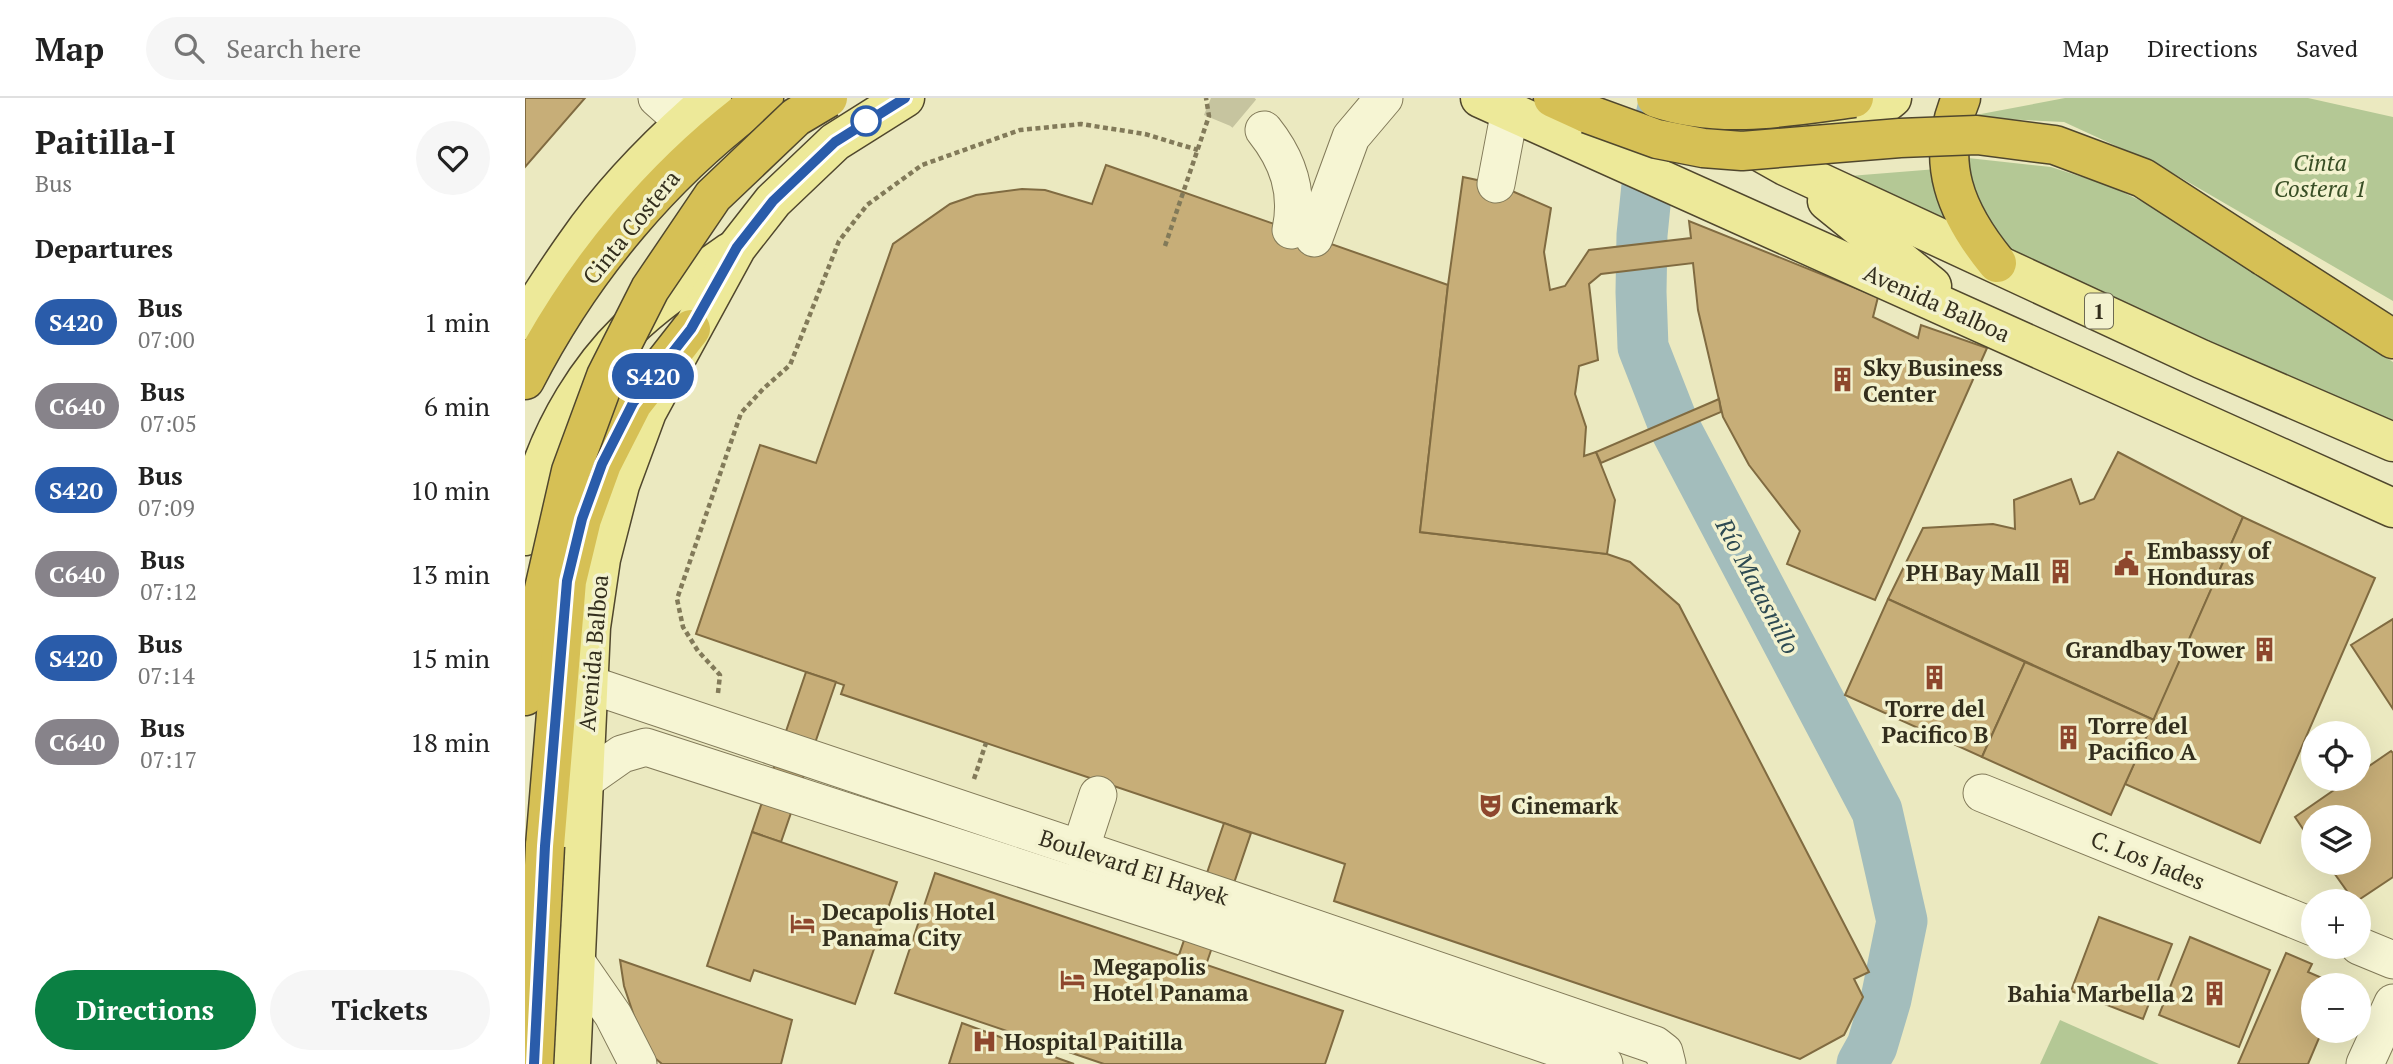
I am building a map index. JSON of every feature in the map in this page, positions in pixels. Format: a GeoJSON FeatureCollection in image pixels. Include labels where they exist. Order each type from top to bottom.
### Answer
{"type":"FeatureCollection","features":[{"type":"Feature","properties":{"kind":"highway","name":"Cinta Costera"},"geometry":{"type":"LineString","coordinates":[[525,380],[548,335],[637,214],[680,167],[728,124],[764,98]]}},
{"type":"Feature","properties":{"kind":"highway"},"geometry":{"type":"LineString","coordinates":[[525,696],[539,611],[571,471],[606,376],[650,289],[713,196],[796,117],[828,98]]}},
{"type":"Feature","properties":{"kind":"highway"},"geometry":{"type":"LineString","coordinates":[[1553,98],[1657,139],[1703,148],[1742,151],[1900,138],[1977,135],[2055,145],[2143,178],[2393,339]]}},
{"type":"Feature","properties":{"kind":"highway"},"geometry":{"type":"LineString","coordinates":[[1656,98],[1703,109],[1740,111],[1854,98]]}},
{"type":"Feature","properties":{"kind":"highway"},"geometry":{"type":"LineString","coordinates":[[1961,98],[1953,116],[1949,137],[1951,178],[1957,200],[1975,236],[1997,263]]}},
{"type":"Feature","properties":{"kind":"highway"},"geometry":{"type":"LineString","coordinates":[[545,846],[567,778],[567,581],[582,519],[602,464],[633,403],[691,329]]}},
{"type":"Feature","properties":{"kind":"highway"},"geometry":{"type":"LineString","coordinates":[[534,1064],[545,846],[539,611]]}},
{"type":"Feature","properties":{"kind":"main road","name":"Avenida Balboa"},"geometry":{"type":"LineString","coordinates":[[570,1064],[577,963],[567,778],[588,684],[591,627],[601,559],[620,485],[647,412],[737,247],[773,201],[835,142],[905,98]]}},
{"type":"Feature","properties":{"kind":"main road"},"geometry":{"type":"LineString","coordinates":[[1663,98],[1785,166],[1997,263]]}},
{"type":"Feature","properties":{"kind":"main road"},"geometry":{"type":"LineString","coordinates":[[1717,128],[1792,126],[1854,116],[1877,110],[1892,98]]}},
{"type":"Feature","properties":{"kind":"main road","name":"Avenida Balboa"},"geometry":{"type":"LineString","coordinates":[[1495,104],[2393,508]]}},
{"type":"Feature","properties":{"kind":"main road"},"geometry":{"type":"LineString","coordinates":[[527,324],[576,242],[684,106]]}},
{"type":"Feature","properties":{"kind":"main road"},"geometry":{"type":"LineString","coordinates":[[1785,166],[1975,321]]}},
{"type":"Feature","properties":{"kind":"main road"},"geometry":{"type":"LineString","coordinates":[[525,536],[537,480],[554,438],[591,373],[627,331],[664,299],[737,247]]}},
{"type":"Feature","properties":{"kind":"main road","name":"1"},"geometry":{"type":"LineString","coordinates":[[1997,263],[2200,359],[2393,442]]}},
{"type":"Feature","properties":{"kind":"main road"},"geometry":{"type":"LineString","coordinates":[[525,1006],[559,1043],[570,1064]]}},
{"type":"Feature","properties":{"kind":"street"},"geometry":{"type":"LineString","coordinates":[[1264,130],[1276,145],[1290,174],[1303,234],[1351,137],[1384,98]]}},
{"type":"Feature","properties":{"kind":"street"},"geometry":{"type":"LineString","coordinates":[[1495,104],[1496,184]]}},
{"type":"Feature","properties":{"kind":"street","name":"Boulevard El Hayek"},"geometry":{"type":"LineString","coordinates":[[588,684],[1655,1045],[1664,1052],[1667,1064]]}},
{"type":"Feature","properties":{"kind":"street","name":"Boulevard El Hayek"},"geometry":{"type":"LineString","coordinates":[[567,778],[622,754],[646,747],[1171,917],[1604,1064]]}},
{"type":"Feature","properties":{"kind":"street","name":"C. Los Jades"},"geometry":{"type":"LineString","coordinates":[[1982,793],[2301,922]]}},
{"type":"Feature","properties":{"kind":"street"},"geometry":{"type":"LineString","coordinates":[[1080,850],[1098,795]]}},
{"type":"Feature","properties":{"kind":"street"},"geometry":{"type":"LineString","coordinates":[[2371,951],[2393,960]]}},
{"type":"Feature","properties":{"kind":"street"},"geometry":{"type":"LineString","coordinates":[[577,963],[613,1015],[638,1064]]}},
{"type":"Feature","properties":{"kind":"street"},"geometry":{"type":"LineString","coordinates":[[2365,1064],[2390,1021]]}},
{"type":"Feature","properties":{"kind":"path"},"geometry":{"type":"LineString","coordinates":[[1165,246],[1209,116],[1206,98]]}},
{"type":"Feature","properties":{"kind":"path"},"geometry":{"type":"LineString","coordinates":[[718,698],[720,675],[698,652],[683,627],[677,599],[741,412],[790,365],[839,241],[867,205],[922,165],[1020,130],[1081,124],[1145,134],[1198,149]]}},
{"type":"Feature","properties":{"kind":"path"},"geometry":{"type":"LineString","coordinates":[[972,784],[986,743]]}},
{"type":"Feature","properties":{"kind":"green space","name":"Cinta Costera 1"},"geometry":{"type":"Polygon","coordinates":[[[2065,98],[2308,98],[2393,117],[2393,301],[2164,168],[2064,122],[1965,117],[2065,98]]]}},
{"type":"Feature","properties":{"kind":"green space"},"geometry":{"type":"Polygon","coordinates":[[[1959,157],[2051,167],[2110,186],[2166,213],[2393,362],[2393,430],[2008,256],[1972,206],[1959,157]]]}},
{"type":"Feature","properties":{"kind":"green space"},"geometry":{"type":"Polygon","coordinates":[[[1937,169],[1939,206],[1962,237],[1837,177],[1937,169]]]}},
{"type":"Feature","properties":{"kind":"green space"},"geometry":{"type":"Polygon","coordinates":[[[2060,1020],[2159,1064],[2040,1064],[2060,1020]]]}},
{"type":"Feature","properties":{"kind":"building"},"geometry":{"type":"Polygon","coordinates":[[[525,98],[585,98],[525,167],[525,98]]]}},
{"type":"Feature","properties":{"kind":"building"},"geometry":{"type":"Polygon","coordinates":[[[1106,165],[1448,285],[1420,532],[1607,554],[1630,562],[1679,605],[1869,972],[1854,979],[1863,997],[1844,1035],[1800,1059],[1334,901],[1345,864],[841,694],[844,685],[696,634],[760,445],[816,463],[893,244],[950,204],[976,195],[1022,189],[1045,190],[1092,204],[1106,165]]]}},
{"type":"Feature","properties":{"kind":"building","name":"Sky Business Center"},"geometry":{"type":"Polygon","coordinates":[[[1463,177],[1496,184],[1551,208],[1544,252],[1550,290],[1565,286],[1589,250],[1691,238],[1689,221],[1878,297],[1873,317],[1918,338],[1921,325],[1987,348],[1875,600],[1787,564],[1800,531],[1749,465],[1723,417],[1698,310],[1693,263],[1601,274],[1589,284],[1598,360],[1579,366],[1575,394],[1586,427],[1584,456],[1596,452],[1615,500],[1607,554],[1420,532],[1463,177]]]}},
{"type":"Feature","properties":{"kind":"building"},"geometry":{"type":"Polygon","coordinates":[[[1719,399],[1721,412],[1601,463],[1596,452],[1719,399]]]}},
{"type":"Feature","properties":{"kind":"building","name":"PH Bay Mall"},"geometry":{"type":"Polygon","coordinates":[[[2118,452],[2243,517],[2154,720],[1888,599],[1923,528],[1993,524],[2015,529],[2014,500],[2071,479],[2080,504],[2094,499],[2118,452]]]}},
{"type":"Feature","properties":{"kind":"building","name":"Grandbay Tower"},"geometry":{"type":"Polygon","coordinates":[[[2243,517],[2375,578],[2313,721],[2301,721],[2301,749],[2260,843],[2125,784],[2243,517]]]}},
{"type":"Feature","properties":{"kind":"building","name":"Torre del Pacifico B"},"geometry":{"type":"Polygon","coordinates":[[[1888,599],[2025,662],[1982,757],[1845,695],[1888,599]]]}},
{"type":"Feature","properties":{"kind":"building"},"geometry":{"type":"Polygon","coordinates":[[[2393,619],[2393,709],[2351,645],[2393,619]]]}},
{"type":"Feature","properties":{"kind":"building","name":"Torre del Pacifico A"},"geometry":{"type":"Polygon","coordinates":[[[2025,662],[2154,720],[2111,815],[1982,757],[2025,662]]]}},
{"type":"Feature","properties":{"kind":"building"},"geometry":{"type":"Polygon","coordinates":[[[806,672],[836,682],[781,842],[752,832],[806,672]]]}},
{"type":"Feature","properties":{"kind":"building"},"geometry":{"type":"Polygon","coordinates":[[[2391,751],[2393,753],[2393,877],[2371,892],[2371,889],[2345,889],[2336,875],[2371,875],[2371,805],[2312,805],[2333,791],[2371,791],[2371,765],[2391,751]]]}},
{"type":"Feature","properties":{"kind":"building"},"geometry":{"type":"Polygon","coordinates":[[[2301,813],[2301,826],[2295,817],[2301,813]]]}},
{"type":"Feature","properties":{"kind":"building"},"geometry":{"type":"Polygon","coordinates":[[[1224,823],[1251,833],[1206,965],[1179,955],[1224,823]]]}},
{"type":"Feature","properties":{"kind":"building","name":"Decapolis Hotel Panama City"},"geometry":{"type":"Polygon","coordinates":[[[752,832],[897,882],[855,1004],[754,970],[750,981],[707,966],[752,832]]]}},
{"type":"Feature","properties":{"kind":"building","name":"Megapolis Hotel Panama"},"geometry":{"type":"Polygon","coordinates":[[[935,873],[1343,1011],[1325,1064],[1104,1064],[895,993],[935,873]]]}},
{"type":"Feature","properties":{"kind":"building"},"geometry":{"type":"Polygon","coordinates":[[[2099,917],[2172,944],[2143,1019],[2071,991],[2099,917]]]}},
{"type":"Feature","properties":{"kind":"building","name":"Bahia Marbella 2"},"geometry":{"type":"Polygon","coordinates":[[[2190,937],[2270,970],[2239,1047],[2159,1015],[2190,937]]]}},
{"type":"Feature","properties":{"kind":"building"},"geometry":{"type":"Polygon","coordinates":[[[2286,953],[2312,964],[2308,972],[2310,973],[2301,973],[2301,1043],[2317,1043],[2308,1064],[2238,1064],[2286,953]]]}},
{"type":"Feature","properties":{"kind":"building"},"geometry":{"type":"Polygon","coordinates":[[[620,960],[792,1020],[781,1064],[662,1064],[650,1054],[634,1016],[624,986],[620,960]]]}},
{"type":"Feature","properties":{"kind":"building","name":"Hospital Paitilla"},"geometry":{"type":"Polygon","coordinates":[[[962,1023],[1060,1059],[1074,1064],[949,1064],[962,1023]]]}},
{"type":"Feature","properties":{"kind":"waterway","name":"Río Matasnillo"},"geometry":{"type":"LineString","coordinates":[[1665,98],[1648,175],[1642,235],[1643,347],[1674,426],[1877,811],[1902,921],[1886,999],[1872,1046],[1862,1064]]}},
{"type":"Feature","properties":{"kind":"tunnel"},"geometry":{"type":"LineString","coordinates":[[1211,98],[1240,110],[1264,130]]}},
{"type":"Feature","properties":{"kind":"bus line","name":"S420"},"geometry":{"type":"LineString","coordinates":[[534,1064],[545,846],[567,581],[582,519],[602,464],[633,403],[691,329],[737,247],[773,201],[835,142],[905,98]]}},
{"type":"Feature","properties":{"kind":"place","name":"Sky Business Center"},"geometry":{"type":"Point","coordinates":[1843,380]}},
{"type":"Feature","properties":{"kind":"place","name":"Embassy of Honduras"},"geometry":{"type":"Point","coordinates":[2127,563]}},
{"type":"Feature","properties":{"kind":"place","name":"PH Bay Mall"},"geometry":{"type":"Point","coordinates":[2060,572]}},
{"type":"Feature","properties":{"kind":"place","name":"Grandbay Tower"},"geometry":{"type":"Point","coordinates":[2265,649]}},
{"type":"Feature","properties":{"kind":"place","name":"Torre del Pacifico B"},"geometry":{"type":"Point","coordinates":[1935,678]}},
{"type":"Feature","properties":{"kind":"place","name":"Torre del Pacifico A"},"geometry":{"type":"Point","coordinates":[2068,738]}},
{"type":"Feature","properties":{"kind":"place","name":"Cinemark"},"geometry":{"type":"Point","coordinates":[1491,805]}},
{"type":"Feature","properties":{"kind":"place","name":"Decapolis Hotel Panama City"},"geometry":{"type":"Point","coordinates":[802,924]}},
{"type":"Feature","properties":{"kind":"place","name":"Megapolis Hotel Panama"},"geometry":{"type":"Point","coordinates":[1073,979]}},
{"type":"Feature","properties":{"kind":"place","name":"Bahia Marbella 2"},"geometry":{"type":"Point","coordinates":[2214,993]}},
{"type":"Feature","properties":{"kind":"place","name":"Hospital Paitilla"},"geometry":{"type":"Point","coordinates":[984,1041]}}]}
